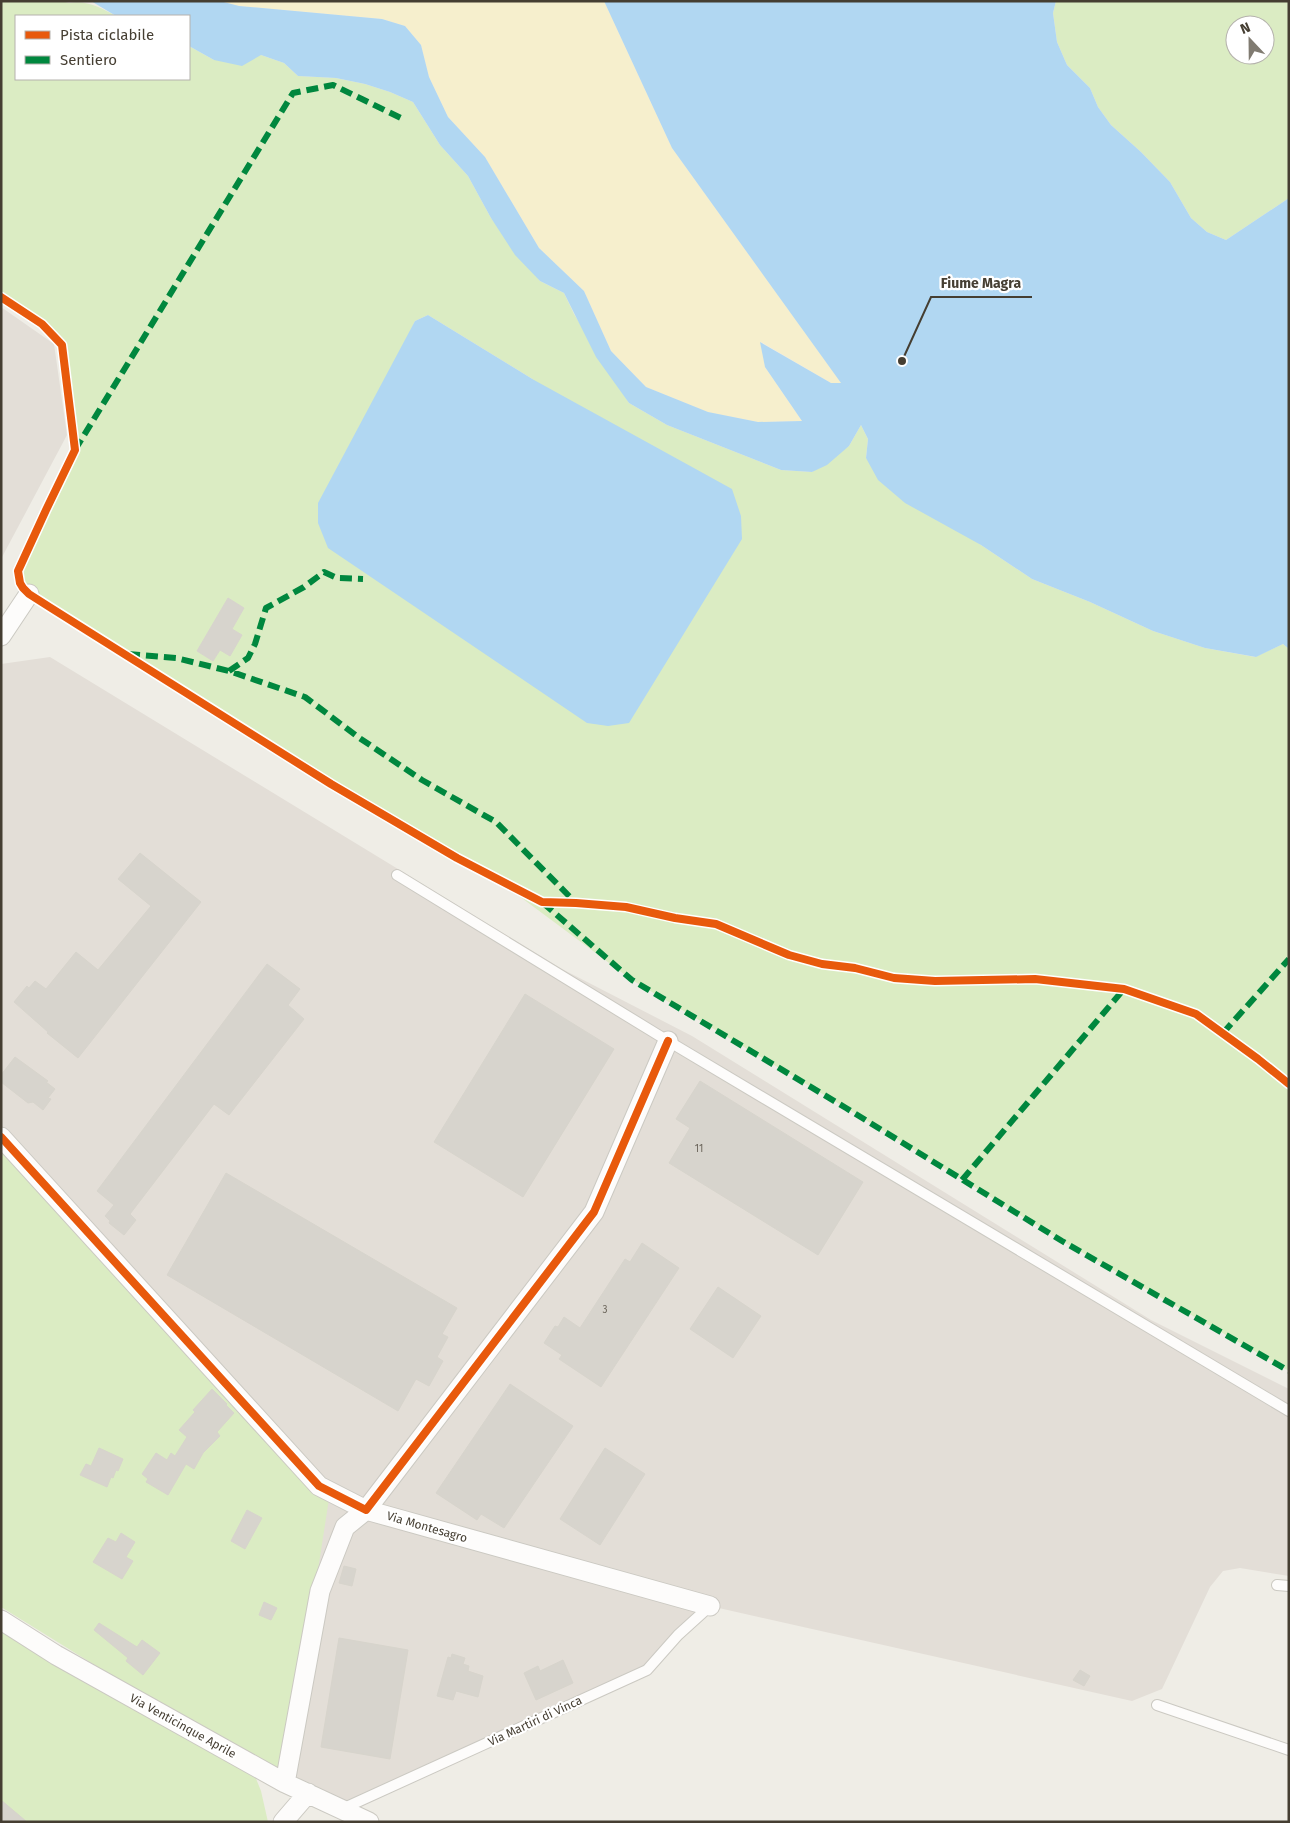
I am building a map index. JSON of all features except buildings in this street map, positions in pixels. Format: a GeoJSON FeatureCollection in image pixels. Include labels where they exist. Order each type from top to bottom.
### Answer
{"type":"FeatureCollection","features":[{"type":"Feature","properties":{"kind":"street"},"geometry":{"type":"LineString","coordinates":[[1,636],[29,594]]}},
{"type":"Feature","properties":{"kind":"street"},"geometry":{"type":"LineString","coordinates":[[284,1782],[320,1592],[346,1527],[366,1510],[594,1212],[668,1041]]}},
{"type":"Feature","properties":{"kind":"street","name":"Via Montesagro"},"geometry":{"type":"LineString","coordinates":[[1,1137],[319,1486],[366,1510],[710,1606]]}},
{"type":"Feature","properties":{"kind":"street","name":"Via Venticinque Aprile"},"geometry":{"type":"LineString","coordinates":[[1,1620],[56,1655],[284,1782],[369,1822]]}},
{"type":"Feature","properties":{"kind":"street"},"geometry":{"type":"LineString","coordinates":[[283,1822],[308,1793]]}},
{"type":"Feature","properties":{"kind":"lane"},"geometry":{"type":"LineString","coordinates":[[397,875],[668,1041],[1289,1411]]}},
{"type":"Feature","properties":{"kind":"lane"},"geometry":{"type":"LineString","coordinates":[[1277,1585],[1289,1586]]}},
{"type":"Feature","properties":{"kind":"lane","name":"Via Martiri di Vinca"},"geometry":{"type":"LineString","coordinates":[[342,1809],[646,1670],[678,1635],[710,1606]]}},
{"type":"Feature","properties":{"kind":"lane"},"geometry":{"type":"LineString","coordinates":[[1156,1705],[1289,1750]]}},
{"type":"Feature","properties":{"kind":"shaded area"},"geometry":{"type":"Polygon","coordinates":[[[1,307],[54,344],[67,435],[1,559],[1,307]]]}},
{"type":"Feature","properties":{"kind":"shaded area"},"geometry":{"type":"Polygon","coordinates":[[[50,657],[562,969],[692,1036],[1151,1320],[1289,1389],[1289,1576],[1240,1568],[1223,1571],[1210,1587],[1162,1689],[1132,1701],[710,1606],[647,1670],[342,1809],[285,1783],[1,1144],[1,664],[50,657]]]}},
{"type":"Feature","properties":{"kind":"green space"},"geometry":{"type":"Polygon","coordinates":[[[1,1],[76,2],[88,4],[114,15],[15,15],[15,80],[190,80],[190,47],[214,60],[261,55],[284,63],[298,76],[336,78],[365,84],[413,102],[440,145],[468,176],[491,218],[540,281],[564,293],[574,314],[629,403],[667,425],[781,470],[812,472],[849,446],[861,425],[868,439],[866,458],[981,545],[1032,579],[1090,602],[1153,631],[1205,648],[1255,657],[1283,644],[1289,649],[1289,1371],[1062,1241],[846,1108],[632,980],[499,881],[331,784],[33,598],[22,585],[18,571],[75,450],[62,345],[42,324],[1,297],[1,1]],[[428,315],[415,321],[406,340],[534,380],[428,315]],[[228,598],[197,651],[213,661],[220,650],[230,655],[242,635],[232,629],[244,608],[228,598]]]}},
{"type":"Feature","properties":{"kind":"green space"},"geometry":{"type":"Polygon","coordinates":[[[1056,1],[1289,1],[1289,198],[1226,240],[1207,232],[1191,218],[1170,182],[1111,125],[1098,107],[1090,88],[1067,65],[1057,42],[1053,13],[1056,1]]]}},
{"type":"Feature","properties":{"kind":"green space"},"geometry":{"type":"Polygon","coordinates":[[[1,1144],[331,1486],[285,1783],[1,1607],[1,1144]]]}},
{"type":"Feature","properties":{"kind":"green space"},"geometry":{"type":"Polygon","coordinates":[[[1,1623],[251,1766],[261,1791],[268,1822],[1,1822],[1,1623]]]}},
{"type":"Feature","properties":{"kind":"sand"},"geometry":{"type":"Polygon","coordinates":[[[220,1],[604,1],[672,148],[842,384],[831,383],[761,342],[765,367],[802,421],[758,422],[707,412],[646,387],[611,351],[584,291],[539,248],[485,157],[448,117],[429,77],[421,45],[405,26],[382,19],[239,6],[220,1]]]}},
{"type":"Feature","properties":{"kind":"water"},"geometry":{"type":"Polygon","coordinates":[[[91,1],[220,1],[239,6],[382,19],[405,26],[421,45],[429,77],[448,117],[485,157],[539,248],[584,291],[611,351],[646,387],[708,412],[758,422],[802,421],[765,367],[760,342],[831,383],[841,383],[672,148],[604,1],[1056,1],[1053,13],[1057,42],[1067,65],[1090,88],[1098,107],[1111,125],[1170,182],[1191,218],[1207,232],[1226,240],[1289,198],[1289,649],[1283,644],[1256,657],[1205,648],[1153,631],[1090,602],[1032,579],[981,545],[905,503],[878,480],[866,458],[868,439],[861,425],[849,446],[827,465],[812,472],[781,470],[667,425],[629,403],[596,357],[564,293],[540,281],[515,255],[491,218],[468,176],[440,145],[413,102],[365,84],[336,78],[298,76],[284,63],[261,55],[242,66],[214,60],[190,47],[190,15],[114,15],[91,1]]]}},
{"type":"Feature","properties":{"kind":"water"},"geometry":{"type":"Polygon","coordinates":[[[428,315],[534,380],[732,489],[741,516],[742,539],[629,723],[608,726],[587,723],[328,548],[318,523],[318,503],[415,321],[428,315]]]}},
{"type":"Feature","properties":{"kind":"marked path"},"geometry":{"type":"LineString","coordinates":[[75,450],[293,93],[333,85],[405,120]]}},
{"type":"Feature","properties":{"kind":"marked path"},"geometry":{"type":"LineString","coordinates":[[229,671],[248,658],[255,644],[266,608],[304,587],[324,572],[337,578],[363,579]]}},
{"type":"Feature","properties":{"kind":"marked path"},"geometry":{"type":"LineString","coordinates":[[128,654],[176,658],[229,671],[305,697],[358,737],[422,780],[496,822],[576,903]]}},
{"type":"Feature","properties":{"kind":"marked path"},"geometry":{"type":"LineString","coordinates":[[543,903],[632,980],[846,1108],[1062,1241],[1289,1371]]}},
{"type":"Feature","properties":{"kind":"marked path"},"geometry":{"type":"LineString","coordinates":[[1223,1033],[1289,959]]}},
{"type":"Feature","properties":{"kind":"marked path"},"geometry":{"type":"LineString","coordinates":[[962,1180],[1124,989]]}},
{"type":"Feature","properties":{"kind":"cycle path"},"geometry":{"type":"LineString","coordinates":[[1,297],[42,324],[62,345],[75,450],[18,571],[23,588],[29,594],[331,784],[457,858],[542,902],[626,907],[675,918],[716,924],[789,955],[822,964],[855,968],[894,978],[935,981],[1035,979],[1124,989],[1196,1014],[1289,1084]]}},
{"type":"Feature","properties":{"kind":"cycle path"},"geometry":{"type":"LineString","coordinates":[[1,1137],[319,1486],[366,1510],[594,1212],[668,1041]]}},
{"type":"Feature","properties":{"kind":"place","name":"Fiume Magra"},"geometry":{"type":"Point","coordinates":[902,361]}}]}
